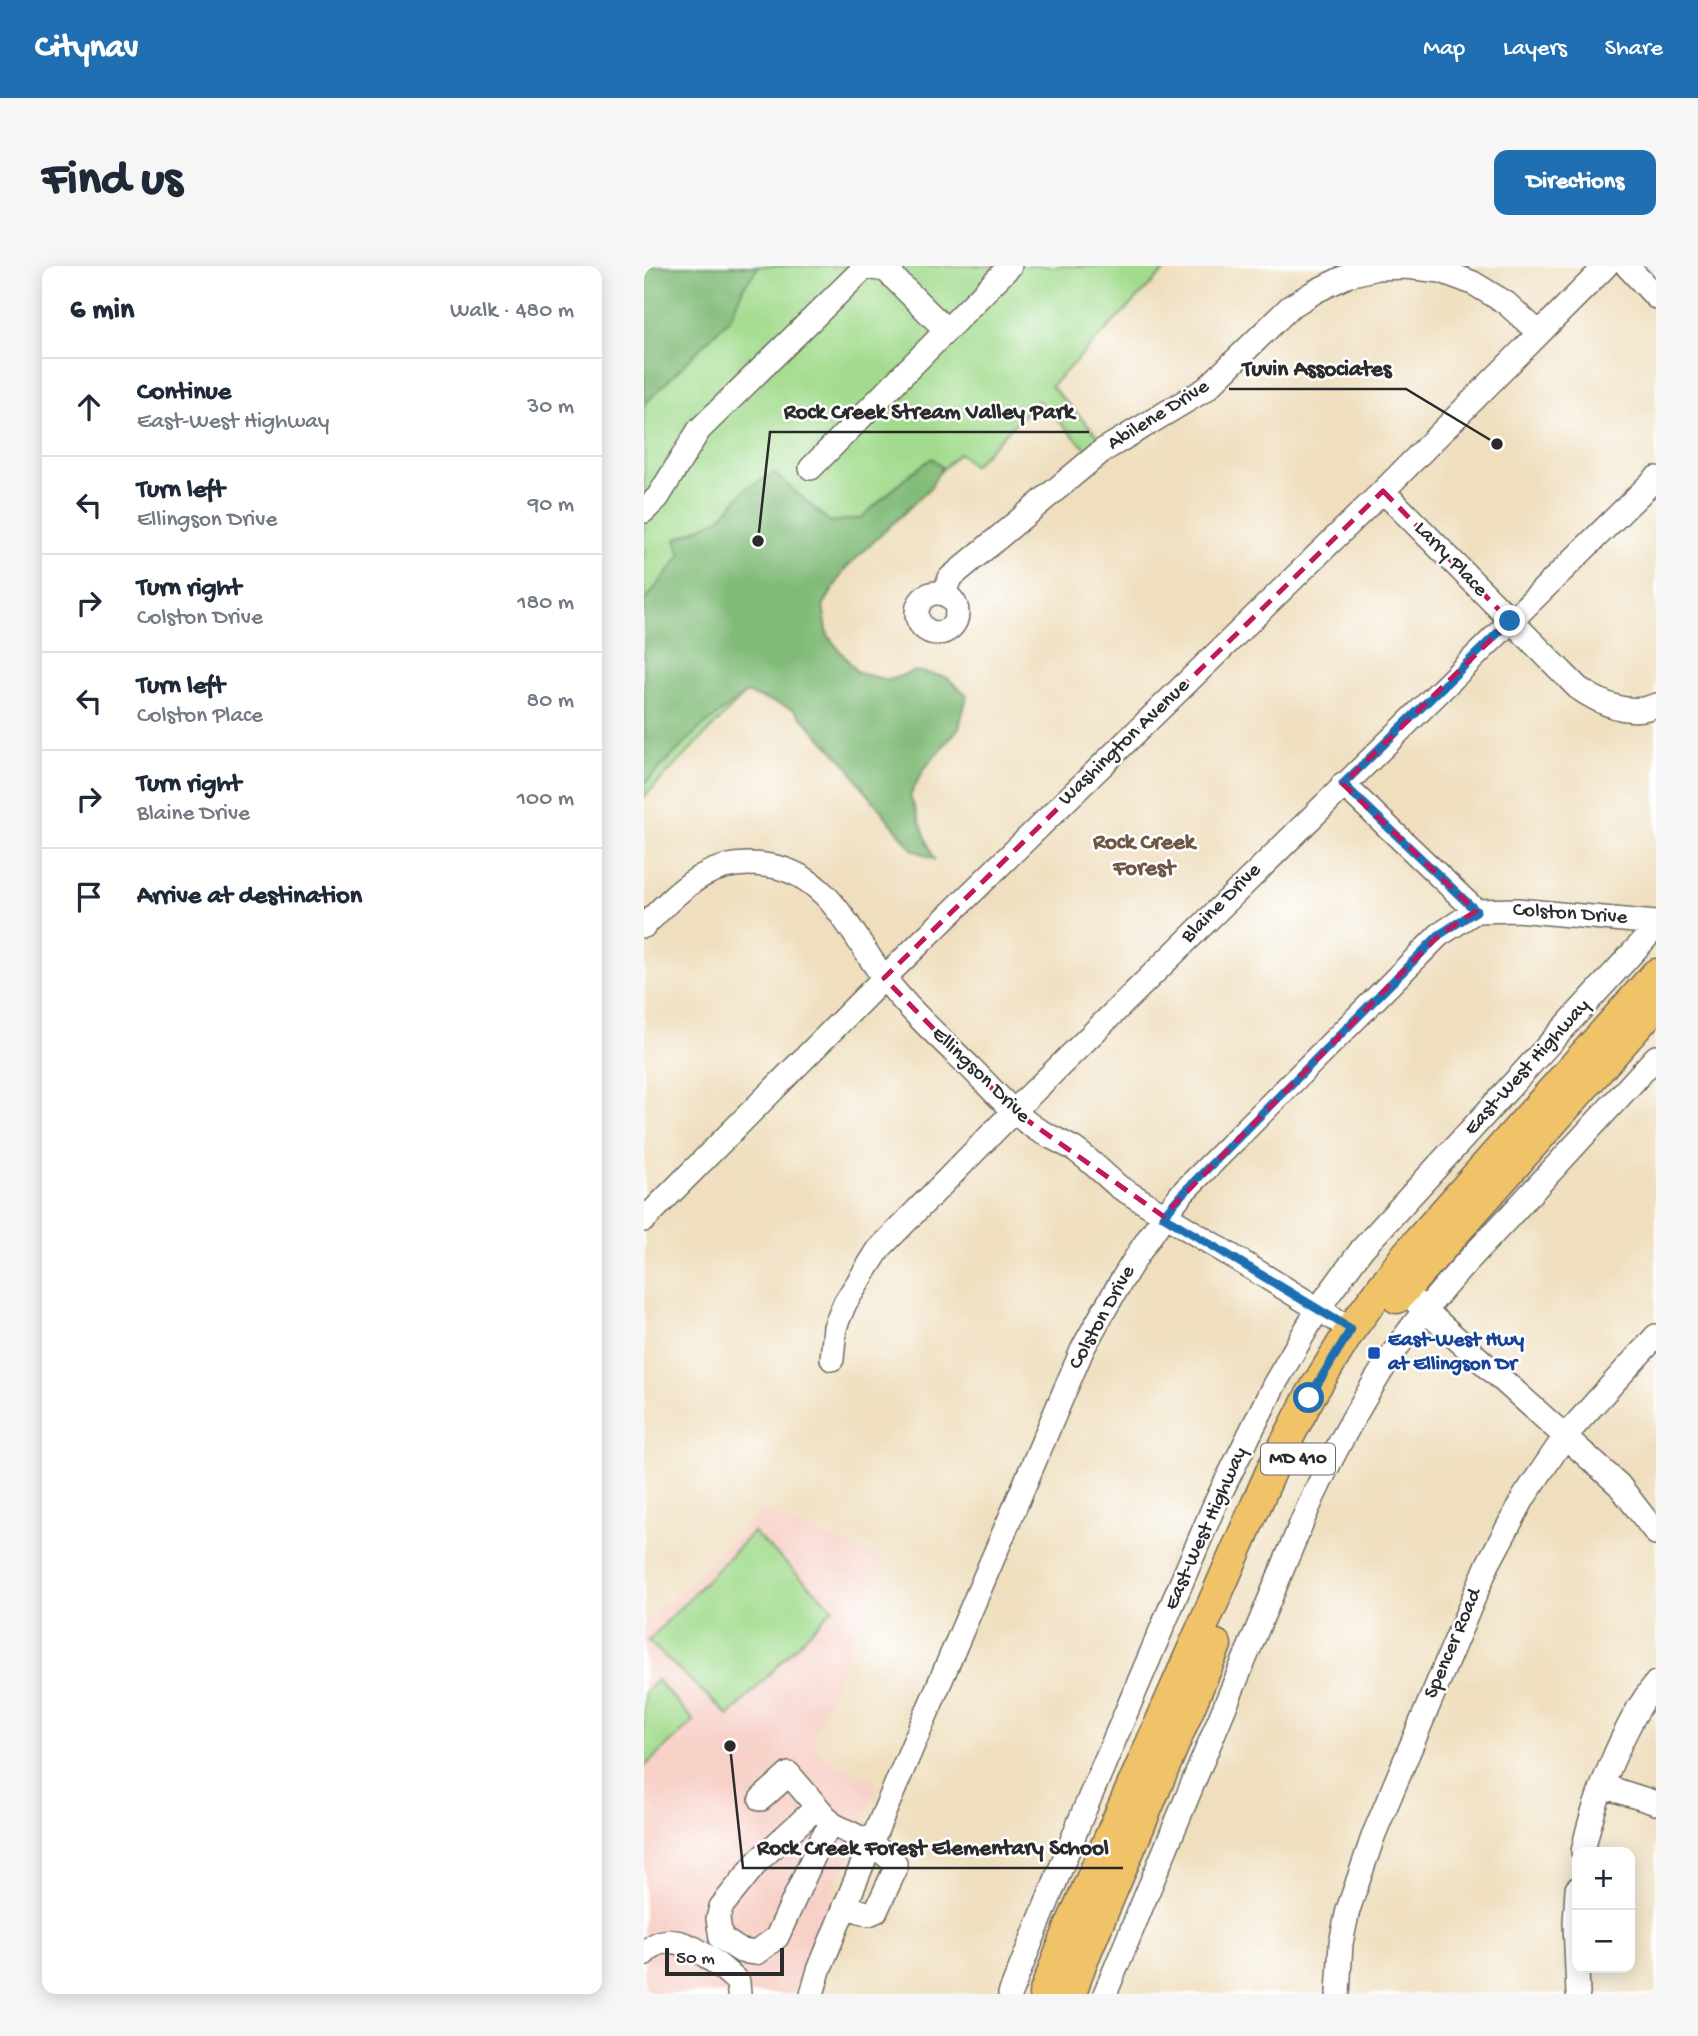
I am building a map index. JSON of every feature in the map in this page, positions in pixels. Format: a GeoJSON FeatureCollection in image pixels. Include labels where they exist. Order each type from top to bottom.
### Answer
{"type":"FeatureCollection","features":[{"type":"Feature","properties":{"kind":"main road","name":"East-West Highway"},"geometry":{"type":"LineString","coordinates":[[1044,1994],[1070,1927],[1272,1469],[1309,1398],[1351,1329],[1408,1254],[1656,974]]}},
{"type":"Feature","properties":{"kind":"main road","name":"MD 410"},"geometry":{"type":"LineString","coordinates":[[1071,1994],[1081,1964],[1255,1554],[1330,1397],[1357,1353],[1403,1291],[1656,1005]]}},
{"type":"Feature","properties":{"kind":"street"},"geometry":{"type":"LineString","coordinates":[[811,468],[1010,266]]}},
{"type":"Feature","properties":{"kind":"street","name":"Washington Avenue"},"geometry":{"type":"LineString","coordinates":[[644,1220],[884,978],[1383,491],[1606,266]]}},
{"type":"Feature","properties":{"kind":"street"},"geometry":{"type":"LineString","coordinates":[[1627,266],[1656,297]]}},
{"type":"Feature","properties":{"kind":"street"},"geometry":{"type":"LineString","coordinates":[[644,511],[658,497],[699,430],[865,267],[886,270],[946,330]]}},
{"type":"Feature","properties":{"kind":"street","name":"Abilene Drive"},"geometry":{"type":"LineString","coordinates":[[944,593],[950,578],[1102,451],[1206,389],[1290,307],[1315,291],[1349,275],[1377,268],[1406,267],[1441,271],[1473,283],[1506,303],[1538,333]]}},
{"type":"Feature","properties":{"kind":"street","name":"Blaine Drive"},"geometry":{"type":"LineString","coordinates":[[832,1359],[835,1327],[845,1303],[879,1249],[1343,784],[1656,478]]}},
{"type":"Feature","properties":{"kind":"street","name":"Larry Place"},"geometry":{"type":"LineString","coordinates":[[1383,491],[1578,688],[1604,704],[1621,709],[1649,708],[1656,705]]}},
{"type":"Feature","properties":{"kind":"street"},"geometry":{"type":"LineString","coordinates":[[1343,784],[1476,911]]}},
{"type":"Feature","properties":{"kind":"street","name":"Ellingson Drive"},"geometry":{"type":"LineString","coordinates":[[644,926],[682,888],[704,873],[739,863],[772,866],[800,875],[835,904],[884,978],[903,1001],[1014,1111],[1036,1128],[1073,1149],[1119,1187],[1163,1216],[1351,1329]]}},
{"type":"Feature","properties":{"kind":"street","name":"Colston Drive"},"geometry":{"type":"LineString","coordinates":[[812,1994],[871,1843],[1083,1348],[1117,1287],[1163,1216],[1439,935],[1476,911],[1517,910],[1656,925]]}},
{"type":"Feature","properties":{"kind":"street","name":"East-West Highway"},"geometry":{"type":"LineString","coordinates":[[1010,1994],[1081,1818],[1214,1506],[1274,1385],[1318,1309],[1362,1249],[1656,925]]}},
{"type":"Feature","properties":{"kind":"street"},"geometry":{"type":"LineString","coordinates":[[1105,1994],[1326,1468],[1390,1357],[1476,1252],[1656,1057]]}},
{"type":"Feature","properties":{"kind":"street"},"geometry":{"type":"LineString","coordinates":[[1403,1291],[1619,1485],[1656,1533]]}},
{"type":"Feature","properties":{"kind":"street","name":"Spencer Road"},"geometry":{"type":"LineString","coordinates":[[1338,1994],[1341,1943],[1348,1910],[1380,1822],[1488,1564],[1524,1497],[1566,1435],[1656,1336]]}},
{"type":"Feature","properties":{"kind":"street"},"geometry":{"type":"LineString","coordinates":[[1585,1847],[1603,1786],[1630,1724],[1656,1683]]}},
{"type":"Feature","properties":{"kind":"street"},"geometry":{"type":"LineString","coordinates":[[761,1799],[789,1774],[825,1816],[871,1843],[895,1863],[895,1870],[876,1911],[869,1914],[845,1906]]}},
{"type":"Feature","properties":{"kind":"street"},"geometry":{"type":"LineString","coordinates":[[1603,1786],[1656,1803]]}},
{"type":"Feature","properties":{"kind":"street"},"geometry":{"type":"LineString","coordinates":[[825,1816],[822,1838],[777,1937],[756,1953],[741,1951],[721,1938],[718,1919],[721,1907],[758,1861],[825,1816]]}},
{"type":"Feature","properties":{"kind":"street"},"geometry":{"type":"LineString","coordinates":[[1576,1910],[1578,1994]]}},
{"type":"Feature","properties":{"kind":"street"},"geometry":{"type":"LineString","coordinates":[[644,1954],[653,1944],[667,1940],[684,1944],[706,1955],[738,1982],[739,1994]]}},
{"type":"Feature","properties":{"kind":"highlighted area"},"geometry":{"type":"Polygon","coordinates":[[[1383,491],[1510,621],[1343,784],[1476,911],[1439,935],[1163,1216],[1014,1111],[884,978],[1383,491]]]}},
{"type":"Feature","properties":{"kind":"shaded area"},"geometry":{"type":"Polygon","coordinates":[[[763,1510],[885,1560],[813,1738],[820,1754],[829,1761],[876,1781],[878,1785],[792,1994],[644,1994],[644,1626],[763,1510]]]}},
{"type":"Feature","properties":{"kind":"green space"},"geometry":{"type":"Polygon","coordinates":[[[644,266],[1169,266],[1051,386],[1101,439],[1087,450],[1038,400],[973,466],[959,453],[798,615],[810,628],[644,797],[644,266]]]}},
{"type":"Feature","properties":{"kind":"green space"},"geometry":{"type":"Polygon","coordinates":[[[644,266],[759,266],[743,288],[730,318],[644,405],[644,266]]]}},
{"type":"Feature","properties":{"kind":"green space"},"geometry":{"type":"Polygon","coordinates":[[[932,458],[942,467],[930,488],[845,569],[823,606],[828,636],[858,673],[889,680],[915,671],[946,677],[967,695],[959,728],[923,770],[910,796],[934,859],[912,849],[847,765],[794,709],[746,693],[698,730],[644,784],[644,602],[681,555],[676,539],[719,519],[747,488],[774,473],[830,522],[861,518],[932,458]]]}},
{"type":"Feature","properties":{"kind":"green space"},"geometry":{"type":"Polygon","coordinates":[[[753,1532],[833,1608],[729,1716],[648,1641],[753,1532]]]}},
{"type":"Feature","properties":{"kind":"green space"},"geometry":{"type":"Polygon","coordinates":[[[657,1680],[694,1721],[644,1767],[644,1692],[657,1680]]]}},
{"type":"Feature","properties":{"kind":"place","name":"Tuvin Associates"},"geometry":{"type":"Point","coordinates":[1497,444]}},
{"type":"Feature","properties":{"kind":"place","name":"Rock Creek Stream Valley Park"},"geometry":{"type":"Point","coordinates":[758,541]}},
{"type":"Feature","properties":{"kind":"place","name":"East-West Hwy at Ellingson Dr"},"geometry":{"type":"Point","coordinates":[1374,1353]}},
{"type":"Feature","properties":{"kind":"place","name":"Rock Creek Forest Elementary School"},"geometry":{"type":"Point","coordinates":[730,1746]}},
{"type":"Feature","properties":{"kind":"district","name":"Rock Creek Forest"},"geometry":{"type":"Point","coordinates":[1144,856]}},
{"type":"Feature","properties":{"kind":"route"},"geometry":{"type":"LineString","coordinates":[[1309,1398],[1351,1329],[1163,1216],[1439,935],[1476,911],[1343,784],[1510,621]]}}]}
